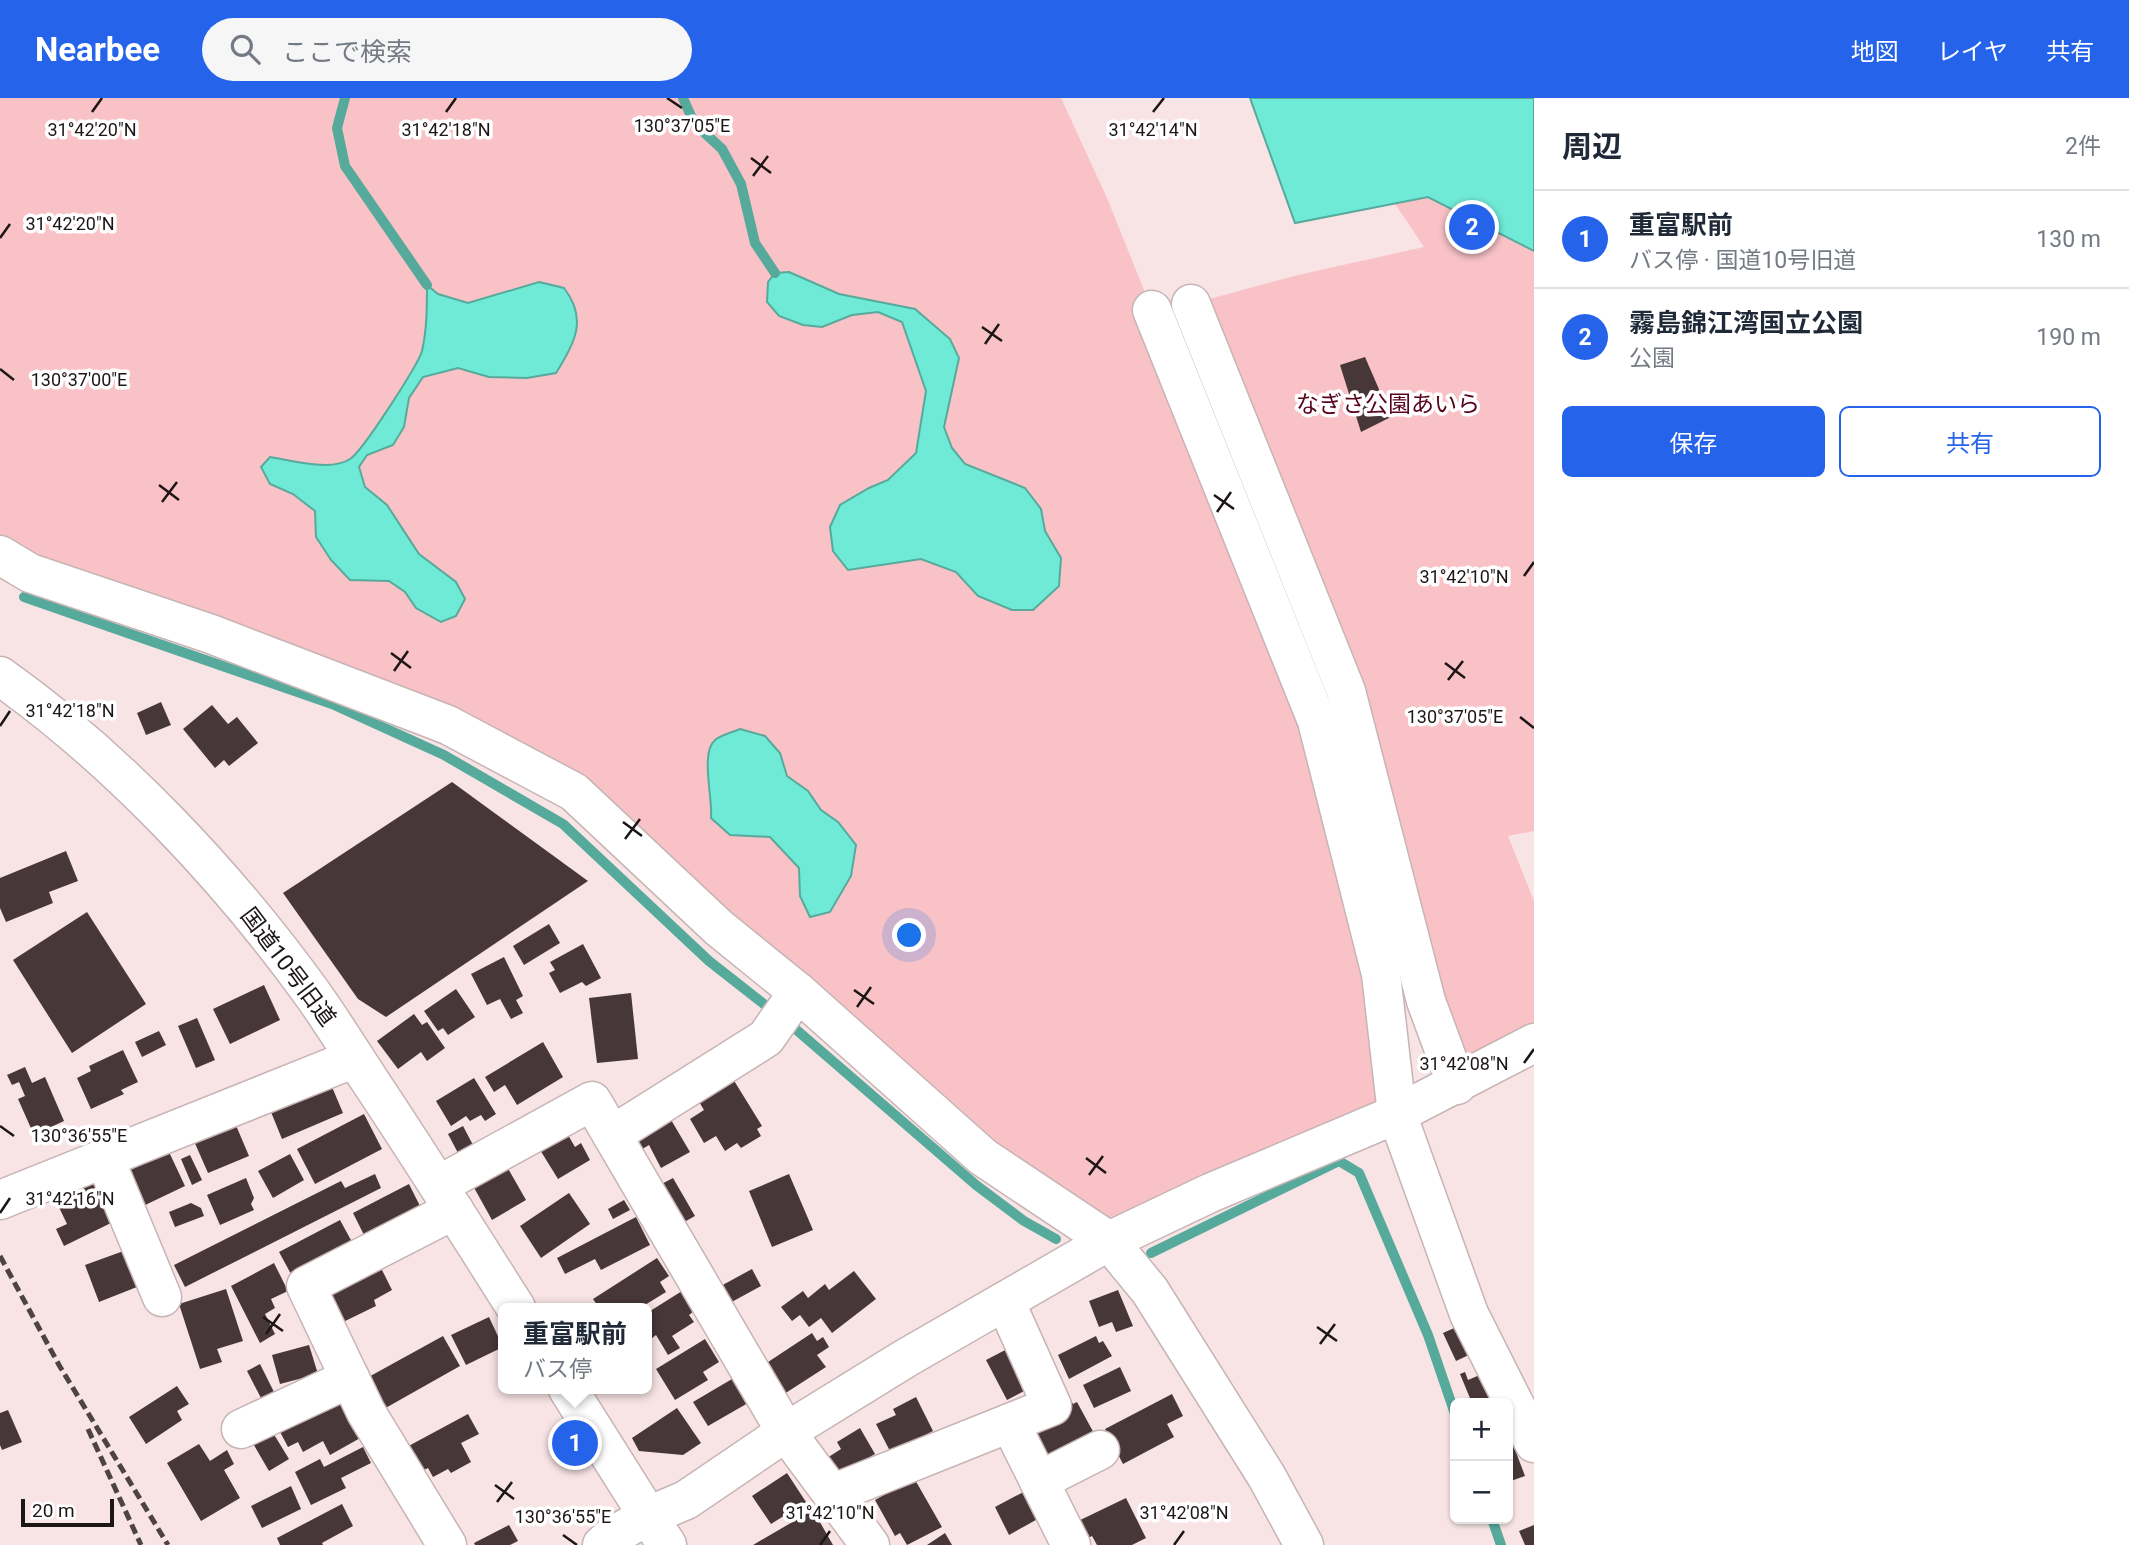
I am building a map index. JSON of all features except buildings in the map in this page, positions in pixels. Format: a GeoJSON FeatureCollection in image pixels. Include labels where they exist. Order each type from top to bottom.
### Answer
{"type":"FeatureCollection","features":[{"type":"Feature","properties":{"kind":"street"},"geometry":{"type":"LineString","coordinates":[[1191,304],[1346,691],[1426,1001],[1457,1085]]}},
{"type":"Feature","properties":{"kind":"street"},"geometry":{"type":"LineString","coordinates":[[1152,310],[1317,721],[1381,974],[1396,1114],[1469,1314],[1534,1443]]}},
{"type":"Feature","properties":{"kind":"street"},"geometry":{"type":"LineString","coordinates":[[0,555],[30,573],[211,634],[449,725],[574,792],[719,928],[799,992],[983,1157],[1109,1241],[1150,1291],[1266,1477],[1304,1545]]}},
{"type":"Feature","properties":{"kind":"street","name":"国道10号旧道"},"geometry":{"type":"LineString","coordinates":[[0,676],[32,698],[102,759],[172,827],[242,905],[311,992],[513,1303]]}},
{"type":"Feature","properties":{"kind":"street"},"geometry":{"type":"LineString","coordinates":[[612,1135],[766,1038],[799,992]]}},
{"type":"Feature","properties":{"kind":"street"},"geometry":{"type":"LineString","coordinates":[[602,1545],[612,1536],[657,1530],[686,1500],[786,1432],[906,1358],[1109,1241],[1210,1194],[1396,1114],[1457,1085],[1534,1043]]}},
{"type":"Feature","properties":{"kind":"street"},"geometry":{"type":"LineString","coordinates":[[0,1200],[355,1058]]}},
{"type":"Feature","properties":{"kind":"street"},"geometry":{"type":"LineString","coordinates":[[447,1545],[366,1412],[306,1286],[446,1198],[592,1101],[786,1432],[870,1545]]}},
{"type":"Feature","properties":{"kind":"street"},"geometry":{"type":"LineString","coordinates":[[104,1157],[162,1297]]}},
{"type":"Feature","properties":{"kind":"street"},"geometry":{"type":"LineString","coordinates":[[832,1494],[1052,1406],[1005,1301]]}},
{"type":"Feature","properties":{"kind":"street"},"geometry":{"type":"LineString","coordinates":[[241,1429],[350,1377]]}},
{"type":"Feature","properties":{"kind":"street"},"geometry":{"type":"LineString","coordinates":[[571,1394],[657,1530]]}},
{"type":"Feature","properties":{"kind":"street"},"geometry":{"type":"LineString","coordinates":[[1010,1423],[1071,1545]]}},
{"type":"Feature","properties":{"kind":"street"},"geometry":{"type":"LineString","coordinates":[[1039,1481],[1100,1450]]}},
{"type":"Feature","properties":{"kind":"green space"},"geometry":{"type":"Polygon","coordinates":[[[0,98],[1061,98],[1107,198],[1317,721],[1397,1114],[1109,1241],[574,792],[0,555],[0,98]]]}},
{"type":"Feature","properties":{"kind":"green space","name":"なぎさ公園あいら"},"geometry":{"type":"Polygon","coordinates":[[[1324,98],[1534,98],[1534,831],[1508,836],[1534,901],[1534,1043],[1457,1085],[1191,304],[1298,275],[1424,247],[1324,98]]]}},
{"type":"Feature","properties":{"kind":"shaded area"},"geometry":{"type":"Polygon","coordinates":[[[1250,98],[1534,98],[1534,251],[1428,197],[1295,223],[1250,98]]]}},
{"type":"Feature","properties":{"kind":"shaded area"},"geometry":{"type":"Polygon","coordinates":[[[789,272],[839,294],[915,309],[950,339],[959,358],[944,427],[952,448],[965,464],[1025,488],[1041,509],[1045,531],[1061,558],[1059,586],[1033,610],[1012,610],[978,596],[956,572],[921,559],[848,570],[833,551],[830,527],[840,505],[888,480],[916,453],[926,391],[902,322],[878,312],[852,315],[822,327],[803,325],[779,316],[767,302],[768,282],[775,273],[789,272]]]}},
{"type":"Feature","properties":{"kind":"shaded area"},"geometry":{"type":"Polygon","coordinates":[[[539,282],[564,288],[576,310],[573,341],[556,373],[527,378],[489,377],[458,368],[423,377],[409,398],[404,427],[393,445],[367,455],[359,467],[365,487],[387,505],[419,554],[456,582],[465,599],[456,616],[441,622],[416,608],[405,592],[389,581],[350,580],[331,560],[316,537],[315,511],[293,494],[270,484],[261,467],[270,457],[332,465],[350,459],[356,453],[389,408],[422,351],[426,326],[427,285],[438,294],[468,303],[539,282]]]}},
{"type":"Feature","properties":{"kind":"shaded area"},"geometry":{"type":"Polygon","coordinates":[[[740,729],[765,736],[780,753],[787,776],[808,791],[821,810],[838,822],[856,845],[851,876],[830,912],[810,917],[800,896],[799,868],[770,837],[730,835],[711,818],[708,755],[715,740],[740,729]]]}},
{"type":"Feature","properties":{"kind":"waterway"},"geometry":{"type":"LineString","coordinates":[[345,98],[337,128],[345,166],[427,285]]}},
{"type":"Feature","properties":{"kind":"waterway"},"geometry":{"type":"LineString","coordinates":[[683,98],[694,123],[722,149],[741,184],[755,243],[775,273]]}},
{"type":"Feature","properties":{"kind":"waterway"},"geometry":{"type":"LineString","coordinates":[[24,597],[332,704],[444,755],[563,824],[709,961],[769,1008]]}},
{"type":"Feature","properties":{"kind":"waterway"},"geometry":{"type":"LineString","coordinates":[[792,1026],[976,1185],[1024,1221],[1056,1239]]}},
{"type":"Feature","properties":{"kind":"waterway"},"geometry":{"type":"LineString","coordinates":[[1151,1253],[1339,1161],[1359,1173],[1428,1335],[1450,1399]]}},
{"type":"Feature","properties":{"kind":"waterway"},"geometry":{"type":"LineString","coordinates":[[1494,1524],[1501,1545]]}},
{"type":"Feature","properties":{"kind":"railway"},"geometry":{"type":"LineString","coordinates":[[0,1256],[59,1365],[168,1545]]}},
{"type":"Feature","properties":{"kind":"railway"},"geometry":{"type":"LineString","coordinates":[[88,1429],[141,1545]]}},
{"type":"Feature","properties":{"kind":"place","name":"霧島錦江湾国立公園"},"geometry":{"type":"Point","coordinates":[1472,227]}},
{"type":"Feature","properties":{"kind":"place","name":"重富駅前"},"geometry":{"type":"Point","coordinates":[575,1443]}}]}
